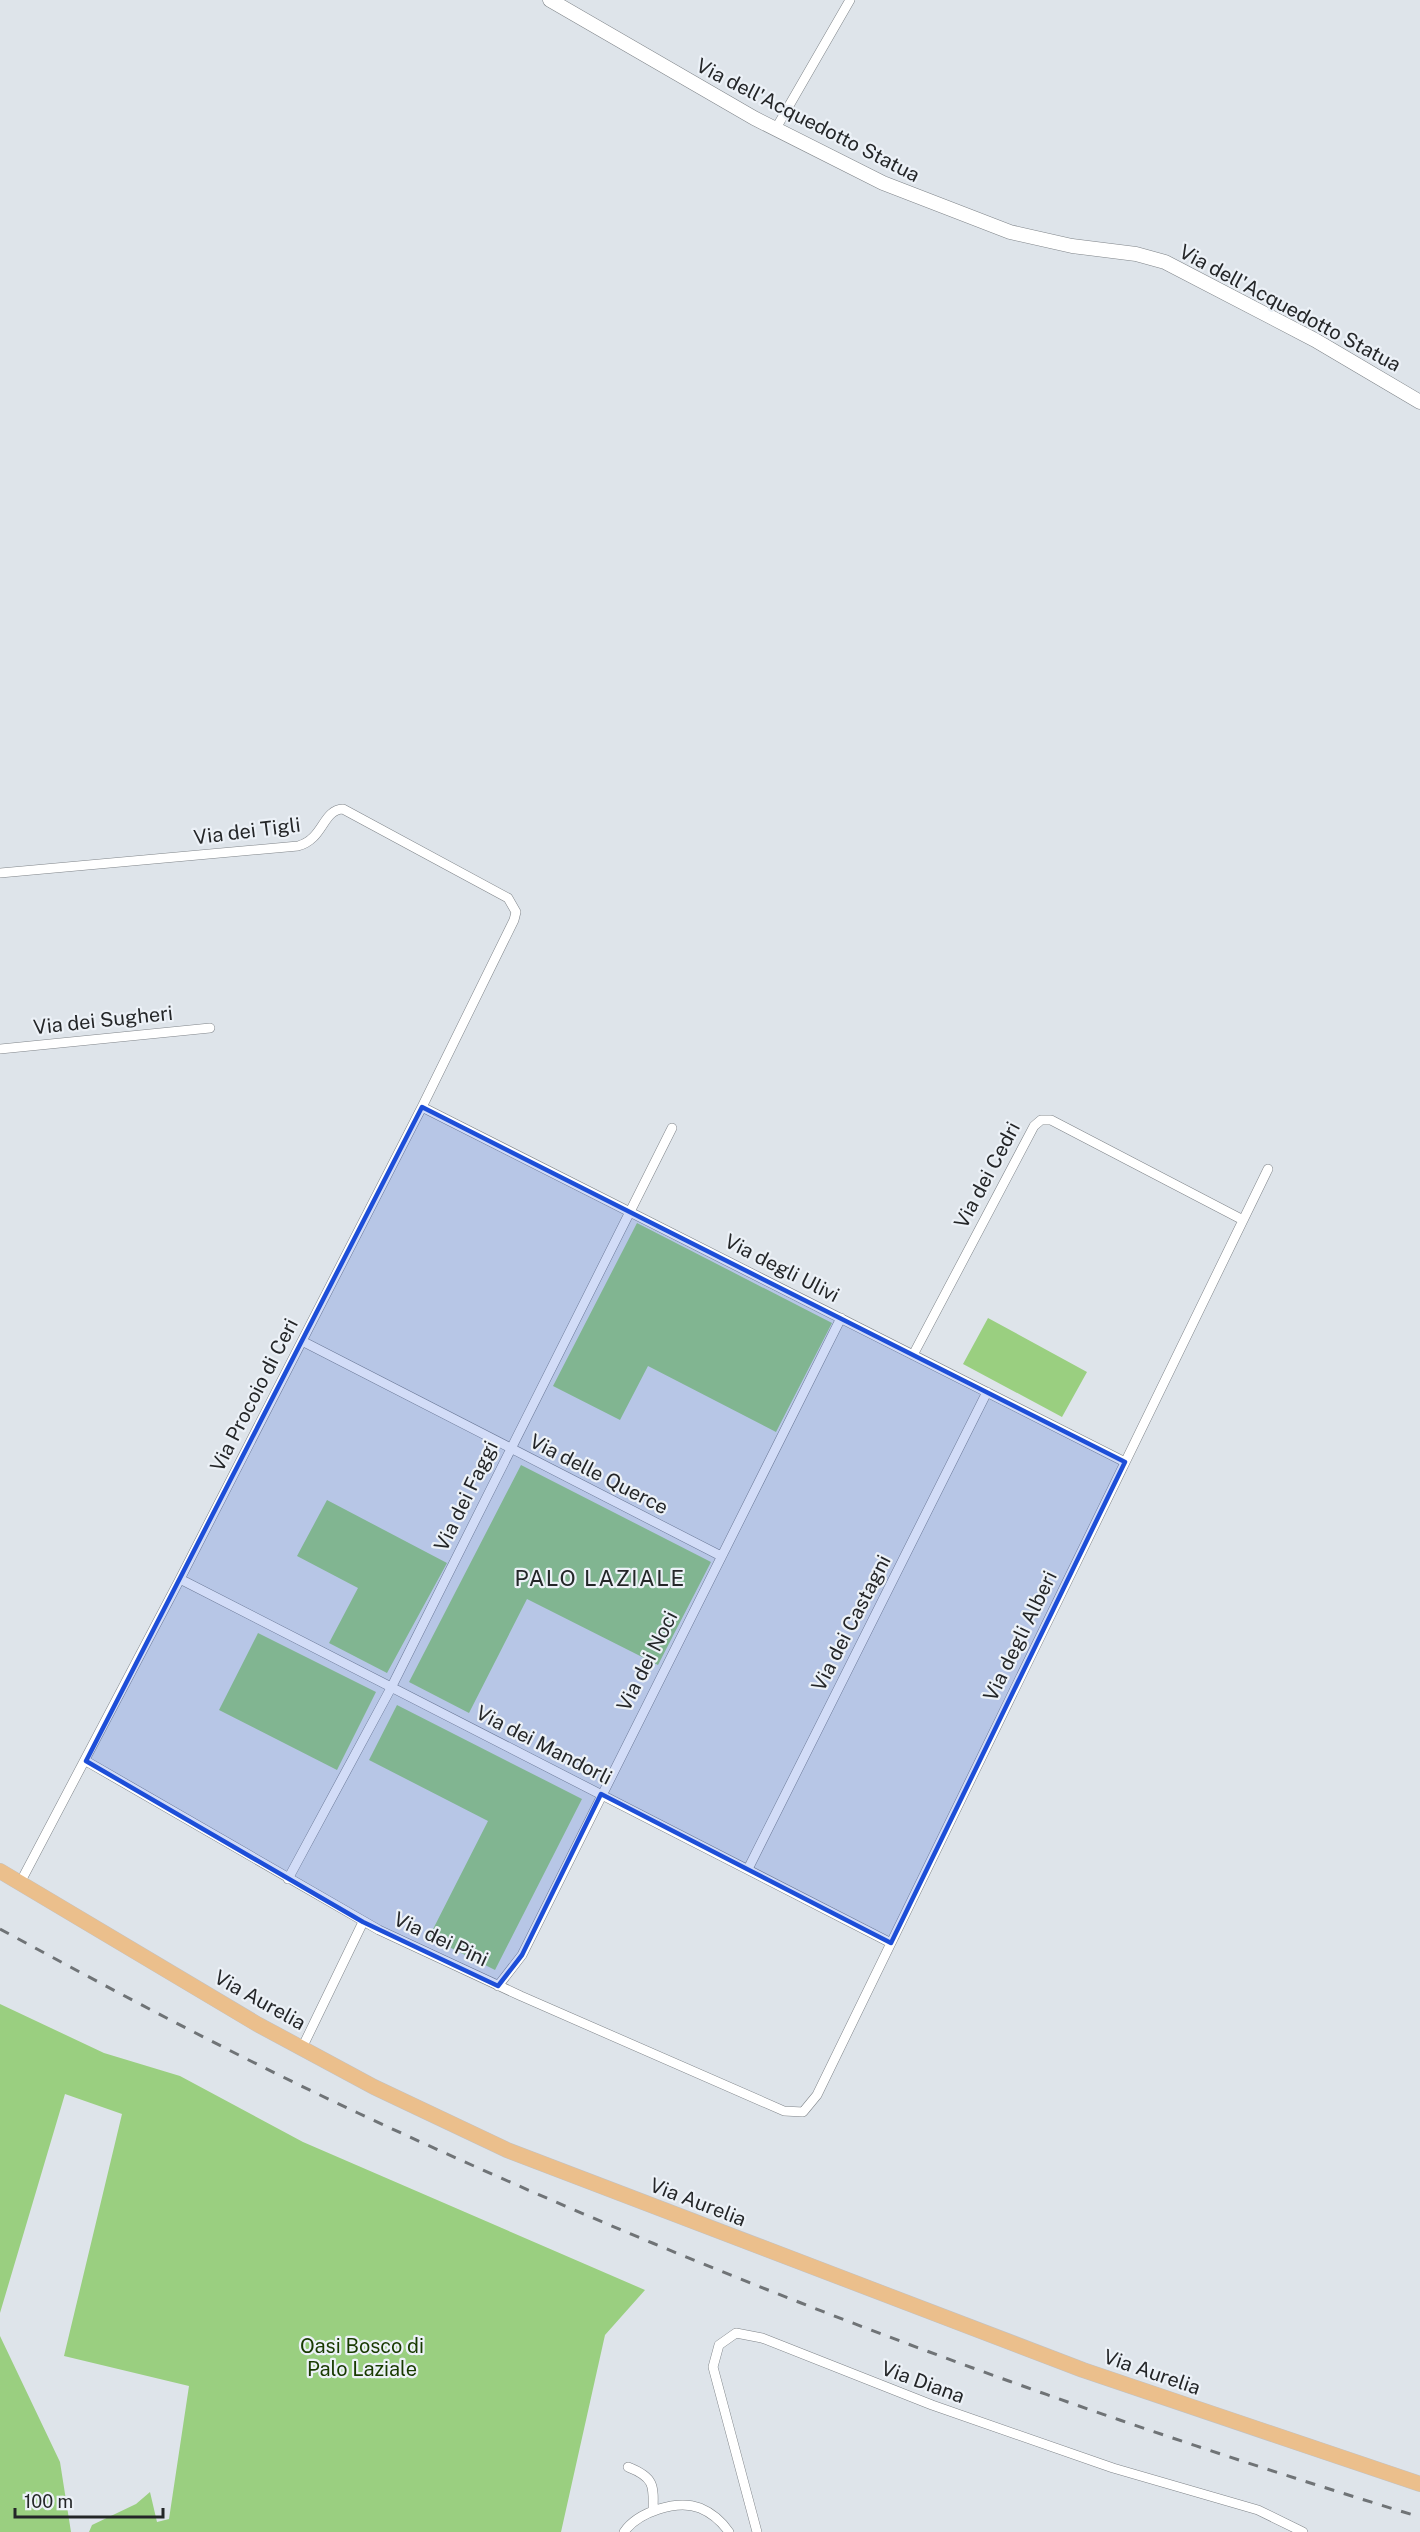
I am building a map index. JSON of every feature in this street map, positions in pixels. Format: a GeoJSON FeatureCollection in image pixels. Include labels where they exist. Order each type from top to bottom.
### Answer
{"type":"FeatureCollection","features":[{"type":"Feature","properties":{"kind":"main road","name":"Via Aurelia"},"geometry":{"type":"LineString","coordinates":[[0,1871],[225,2006],[302,2048],[430,2114],[563,2173],[1083,2370],[1420,2484]]}},
{"type":"Feature","properties":{"kind":"street","name":"Via dell'Acquedotto Statua"},"geometry":{"type":"LineString","coordinates":[[550,0],[617,42],[775,130],[896,188],[1004,230],[1054,243],[1136,254],[1165,262],[1316,340],[1420,402]]}},
{"type":"Feature","properties":{"kind":"street"},"geometry":{"type":"LineString","coordinates":[[775,130],[850,0]]}},
{"type":"Feature","properties":{"kind":"street","name":"Via dei Tigli"},"geometry":{"type":"LineString","coordinates":[[0,873],[298,846],[314,840],[331,813],[343,809],[507,898],[516,908],[514,920]]}},
{"type":"Feature","properties":{"kind":"street","name":"Via Procoio di Ceri"},"geometry":{"type":"LineString","coordinates":[[20,1883],[180,1579],[422,1107],[514,920]]}},
{"type":"Feature","properties":{"kind":"street","name":"Via dei Sugheri"},"geometry":{"type":"LineString","coordinates":[[0,1049],[210,1028]]}},
{"type":"Feature","properties":{"kind":"street","name":"Via degli Ulivi"},"geometry":{"type":"LineString","coordinates":[[422,1107],[1125,1462]]}},
{"type":"Feature","properties":{"kind":"street","name":"Via dei Cedri"},"geometry":{"type":"LineString","coordinates":[[913,1355],[1034,1126],[1041,1120],[1051,1120],[1243,1220]]}},
{"type":"Feature","properties":{"kind":"street","name":"Via dei Faggi"},"geometry":{"type":"LineString","coordinates":[[288,1879],[391,1688],[672,1128]]}},
{"type":"Feature","properties":{"kind":"street","name":"Via degli Alberi"},"geometry":{"type":"LineString","coordinates":[[799,2113],[806,2110],[817,2095],[1268,1168]]}},
{"type":"Feature","properties":{"kind":"street","name":"Via dei Noci"},"geometry":{"type":"LineString","coordinates":[[498,1986],[519,1960],[841,1318]]}},
{"type":"Feature","properties":{"kind":"street","name":"Via delle Querce"},"geometry":{"type":"LineString","coordinates":[[302,1341],[721,1556]]}},
{"type":"Feature","properties":{"kind":"street","name":"Via dei Castagni"},"geometry":{"type":"LineString","coordinates":[[748,1869],[987,1392]]}},
{"type":"Feature","properties":{"kind":"street","name":"Via dei Mandorli"},"geometry":{"type":"LineString","coordinates":[[180,1579],[891,1943]]}},
{"type":"Feature","properties":{"kind":"street","name":"Via dei Pini"},"geometry":{"type":"LineString","coordinates":[[86,1761],[363,1922],[498,1986],[784,2111],[799,2113]]}},
{"type":"Feature","properties":{"kind":"street"},"geometry":{"type":"LineString","coordinates":[[302,2048],[363,1922]]}},
{"type":"Feature","properties":{"kind":"street","name":"Via Diana"},"geometry":{"type":"LineString","coordinates":[[757,2532],[712,2367],[719,2345],[736,2333],[762,2338],[921,2400],[1120,2470],[1258,2510],[1304,2532]]}},
{"type":"Feature","properties":{"kind":"street"},"geometry":{"type":"LineString","coordinates":[[628,2467],[642,2473],[650,2480],[654,2492],[653,2511]]}},
{"type":"Feature","properties":{"kind":"street"},"geometry":{"type":"LineString","coordinates":[[624,2532],[632,2523],[653,2511],[679,2506],[700,2508],[715,2517],[729,2532]]}},
{"type":"Feature","properties":{"kind":"highlighted area"},"geometry":{"type":"Polygon","coordinates":[[[422,1107],[1125,1462],[891,1943],[601,1794],[522,1955],[498,1986],[363,1922],[86,1761],[422,1107]]]}},
{"type":"Feature","properties":{"kind":"green space"},"geometry":{"type":"Polygon","coordinates":[[[637,1223],[832,1323],[776,1432],[648,1366],[620,1420],[553,1386],[637,1223]]]}},
{"type":"Feature","properties":{"kind":"green space"},"geometry":{"type":"Polygon","coordinates":[[[988,1318],[1087,1372],[1062,1417],[963,1364],[988,1318]]]}},
{"type":"Feature","properties":{"kind":"green space"},"geometry":{"type":"Polygon","coordinates":[[[521,1465],[711,1562],[658,1665],[527,1599],[469,1713],[409,1682],[521,1465]]]}},
{"type":"Feature","properties":{"kind":"green space"},"geometry":{"type":"Polygon","coordinates":[[[327,1500],[447,1563],[387,1673],[329,1643],[358,1588],[297,1556],[327,1500]]]}},
{"type":"Feature","properties":{"kind":"green space"},"geometry":{"type":"Polygon","coordinates":[[[258,1633],[376,1692],[337,1770],[219,1710],[258,1633]]]}},
{"type":"Feature","properties":{"kind":"green space"},"geometry":{"type":"Polygon","coordinates":[[[397,1705],[582,1799],[495,1970],[429,1937],[488,1821],[369,1760],[397,1705]]]}},
{"type":"Feature","properties":{"kind":"green space","name":"Oasi Bosco di Palo Laziale"},"geometry":{"type":"Polygon","coordinates":[[[0,2004],[104,2053],[180,2076],[303,2142],[645,2290],[605,2335],[561,2532],[89,2532],[92,2525],[136,2504],[150,2492],[157,2522],[169,2519],[189,2386],[64,2356],[122,2114],[65,2094],[0,2313],[0,2004]]]}},
{"type":"Feature","properties":{"kind":"green space"},"geometry":{"type":"Polygon","coordinates":[[[0,2336],[60,2462],[71,2532],[0,2532],[0,2336]]]}},
{"type":"Feature","properties":{"kind":"railway"},"geometry":{"type":"LineString","coordinates":[[0,1929],[178,2024],[312,2091],[618,2229],[749,2283],[1015,2383],[1284,2475],[1420,2517]]}},
{"type":"Feature","properties":{"kind":"district","name":"PALO LAZIALE"},"geometry":{"type":"Point","coordinates":[600,1578]}}]}
